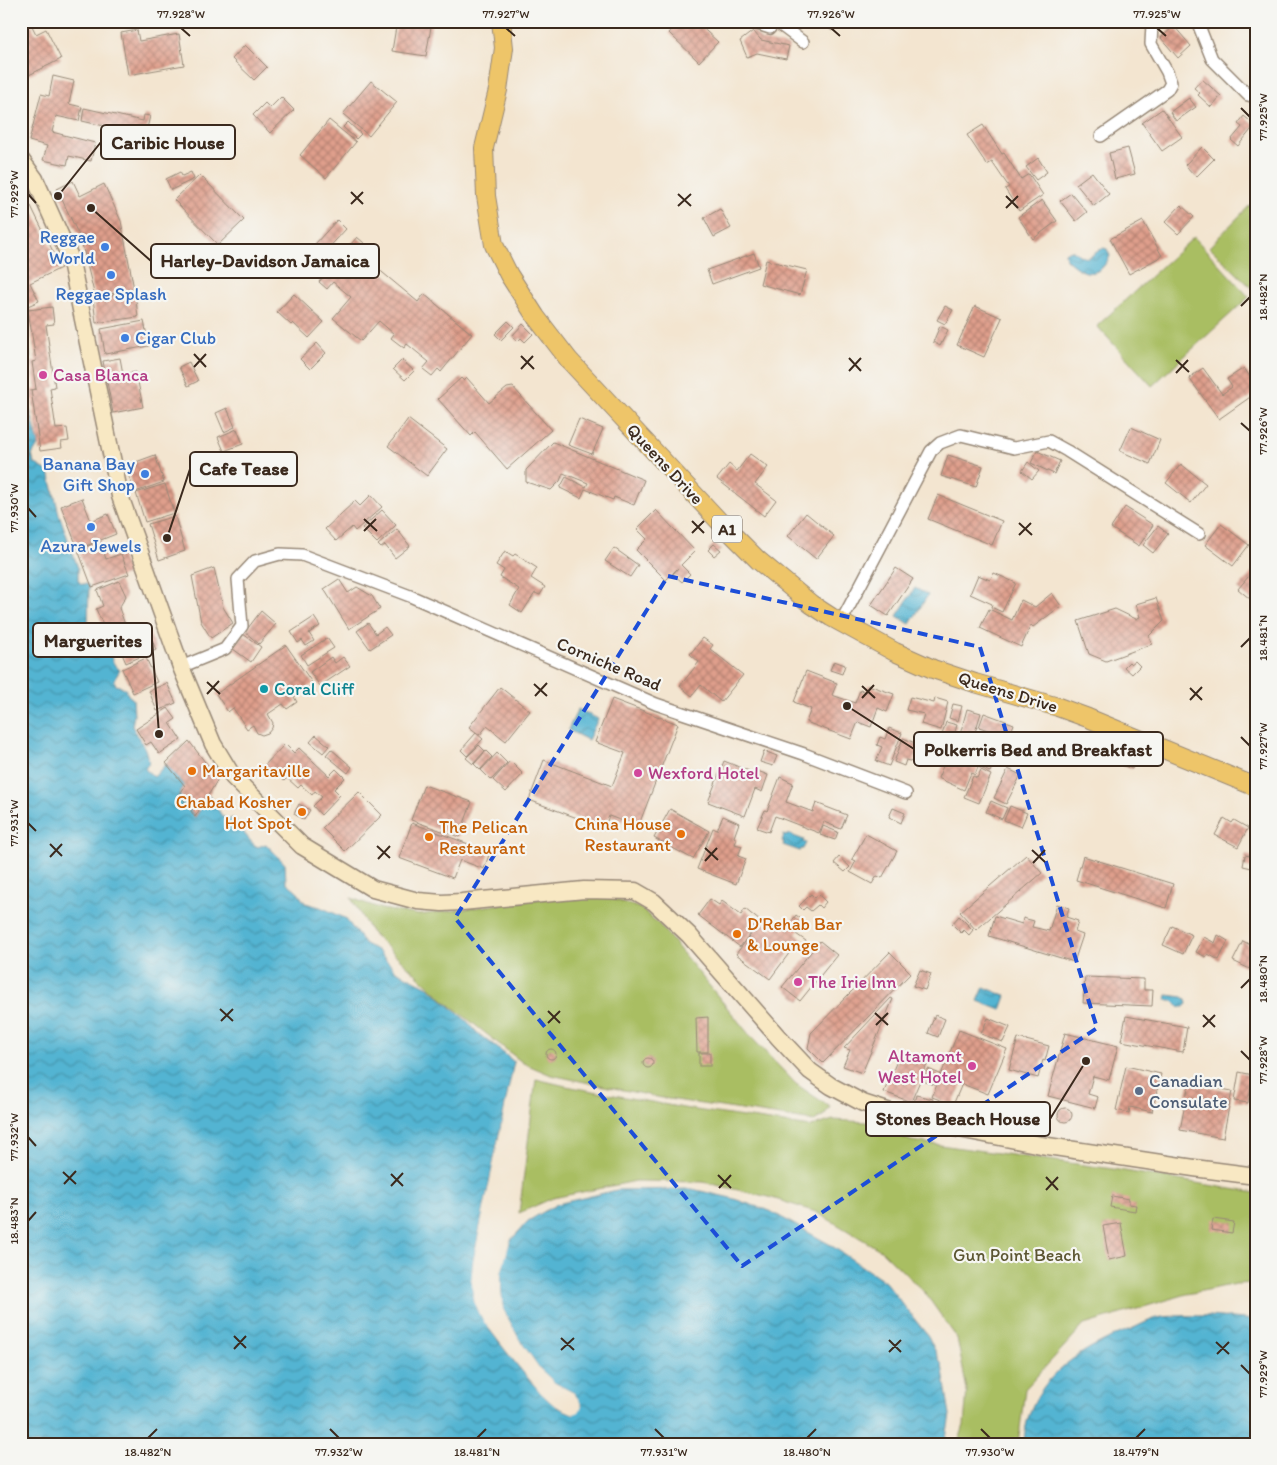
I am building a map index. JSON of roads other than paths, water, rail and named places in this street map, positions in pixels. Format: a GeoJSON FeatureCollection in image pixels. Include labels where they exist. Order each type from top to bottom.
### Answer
{"type":"FeatureCollection","features":[{"type":"Feature","properties":{"kind":"main road","name":"Queens Drive"},"geometry":{"type":"LineString","coordinates":[[501,21],[504,48],[498,90],[484,148],[486,196],[494,245],[509,275],[536,317],[569,360],[718,520],[758,560],[811,604],[895,652],[933,669],[1073,712],[1256,788]]}},
{"type":"Feature","properties":{"kind":"main road"},"geometry":{"type":"LineString","coordinates":[[21,160],[35,179],[70,257],[120,496],[181,667],[213,744],[233,776],[302,846],[373,889],[418,902],[442,903],[584,890],[635,891],[654,902],[690,934],[779,1038],[810,1071],[831,1086],[863,1103],[900,1115],[1014,1140],[1256,1176]]}},
{"type":"Feature","properties":{"kind":"street"},"geometry":{"type":"LineString","coordinates":[[749,21],[770,28],[775,21],[803,42]]}},
{"type":"Feature","properties":{"kind":"street"},"geometry":{"type":"LineString","coordinates":[[1101,136],[1167,90],[1171,84],[1167,72],[1150,44],[1154,21]]}},
{"type":"Feature","properties":{"kind":"street"},"geometry":{"type":"LineString","coordinates":[[1197,21],[1212,59],[1248,95],[1256,97]]}},
{"type":"Feature","properties":{"kind":"street"},"geometry":{"type":"LineString","coordinates":[[1236,21],[1252,23],[1256,21]]}},
{"type":"Feature","properties":{"kind":"street"},"geometry":{"type":"LineString","coordinates":[[841,622],[931,451],[940,443],[961,435],[1014,448],[1049,441],[1068,451],[1199,534]]}},
{"type":"Feature","properties":{"kind":"street","name":"Corniche Road"},"geometry":{"type":"LineString","coordinates":[[181,667],[225,649],[242,626],[238,579],[255,561],[280,554],[302,556],[410,596],[656,704],[804,754],[906,793]]}},
{"type":"Feature","properties":{"kind":"water"},"geometry":{"type":"Polygon","coordinates":[[[1103,248],[1107,249],[1110,256],[1105,264],[1095,272],[1084,271],[1066,259],[1065,253],[1070,250],[1087,257],[1103,248]]]}},
{"type":"Feature","properties":{"kind":"water"},"geometry":{"type":"Polygon","coordinates":[[[26,338],[30,354],[29,407],[39,444],[32,455],[34,463],[49,472],[59,514],[78,568],[78,580],[81,584],[87,584],[89,587],[88,623],[92,628],[104,633],[102,639],[114,663],[120,670],[114,680],[116,685],[125,688],[128,695],[133,699],[134,715],[132,726],[145,749],[149,762],[145,769],[154,777],[166,764],[184,786],[179,794],[195,818],[209,795],[222,816],[228,820],[233,818],[248,839],[258,847],[266,844],[285,864],[286,882],[296,890],[305,903],[320,907],[345,918],[365,944],[377,950],[396,971],[428,987],[468,1022],[481,1037],[488,1040],[514,1062],[473,1262],[472,1283],[475,1304],[479,1313],[498,1341],[523,1372],[558,1407],[574,1414],[582,1406],[574,1393],[555,1383],[540,1369],[519,1339],[503,1309],[501,1274],[505,1256],[510,1241],[528,1221],[557,1204],[617,1190],[692,1189],[731,1198],[770,1211],[829,1244],[885,1282],[928,1336],[942,1365],[950,1415],[945,1444],[21,1444],[21,339],[26,338]]]}},
{"type":"Feature","properties":{"kind":"water"},"geometry":{"type":"Polygon","coordinates":[[[915,588],[928,595],[910,624],[897,616],[915,588]]]}},
{"type":"Feature","properties":{"kind":"water"},"geometry":{"type":"Polygon","coordinates":[[[578,709],[598,719],[588,740],[568,730],[578,709]]]}},
{"type":"Feature","properties":{"kind":"water"},"geometry":{"type":"Polygon","coordinates":[[[788,834],[804,840],[803,842],[806,843],[803,849],[800,851],[783,845],[784,835],[787,836],[788,834]]]}},
{"type":"Feature","properties":{"kind":"water"},"geometry":{"type":"Polygon","coordinates":[[[984,987],[1006,996],[1001,1010],[978,1001],[984,987]]]}},
{"type":"Feature","properties":{"kind":"water"},"geometry":{"type":"Polygon","coordinates":[[[1167,995],[1183,997],[1186,999],[1187,1004],[1184,1007],[1180,1007],[1173,1001],[1166,1000],[1167,995]]]}},
{"type":"Feature","properties":{"kind":"water"},"geometry":{"type":"Polygon","coordinates":[[[1174,1316],[1209,1316],[1256,1320],[1256,1444],[1024,1444],[1027,1422],[1034,1402],[1045,1385],[1059,1370],[1075,1358],[1112,1337],[1155,1319],[1174,1316]]]}},
{"type":"Feature","properties":{"kind":"place","name":"Caribic House"},"geometry":{"type":"Point","coordinates":[58,196]}},
{"type":"Feature","properties":{"kind":"place","name":"Harley-Davidson Jamaica"},"geometry":{"type":"Point","coordinates":[91,208]}},
{"type":"Feature","properties":{"kind":"place","name":"Reggae World"},"geometry":{"type":"Point","coordinates":[105,247]}},
{"type":"Feature","properties":{"kind":"place","name":"Reggae Splash"},"geometry":{"type":"Point","coordinates":[111,275]}},
{"type":"Feature","properties":{"kind":"place","name":"Cigar Club"},"geometry":{"type":"Point","coordinates":[125,338]}},
{"type":"Feature","properties":{"kind":"place","name":"Casa Blanca"},"geometry":{"type":"Point","coordinates":[43,375]}},
{"type":"Feature","properties":{"kind":"place","name":"Banana Bay Gift Shop"},"geometry":{"type":"Point","coordinates":[145,474]}},
{"type":"Feature","properties":{"kind":"place","name":"Azura Jewels"},"geometry":{"type":"Point","coordinates":[91,527]}},
{"type":"Feature","properties":{"kind":"place","name":"Cafe Tease"},"geometry":{"type":"Point","coordinates":[167,538]}},
{"type":"Feature","properties":{"kind":"place","name":"Coral Cliff"},"geometry":{"type":"Point","coordinates":[264,689]}},
{"type":"Feature","properties":{"kind":"place","name":"Polkerris Bed and Breakfast"},"geometry":{"type":"Point","coordinates":[847,706]}},
{"type":"Feature","properties":{"kind":"place","name":"Marguerites"},"geometry":{"type":"Point","coordinates":[159,734]}},
{"type":"Feature","properties":{"kind":"place","name":"Margaritaville"},"geometry":{"type":"Point","coordinates":[192,771]}},
{"type":"Feature","properties":{"kind":"place","name":"Wexford Hotel"},"geometry":{"type":"Point","coordinates":[638,773]}},
{"type":"Feature","properties":{"kind":"place","name":"Chabad Kosher Hot Spot"},"geometry":{"type":"Point","coordinates":[302,812]}},
{"type":"Feature","properties":{"kind":"place","name":"China House Restaurant"},"geometry":{"type":"Point","coordinates":[681,834]}},
{"type":"Feature","properties":{"kind":"place","name":"The Pelican Restaurant"},"geometry":{"type":"Point","coordinates":[429,837]}},
{"type":"Feature","properties":{"kind":"place","name":"D'Rehab Bar & Lounge"},"geometry":{"type":"Point","coordinates":[737,934]}},
{"type":"Feature","properties":{"kind":"place","name":"The Irie Inn"},"geometry":{"type":"Point","coordinates":[798,982]}},
{"type":"Feature","properties":{"kind":"place","name":"Stones Beach House"},"geometry":{"type":"Point","coordinates":[1086,1061]}},
{"type":"Feature","properties":{"kind":"place","name":"Altamont West Hotel"},"geometry":{"type":"Point","coordinates":[972,1066]}},
{"type":"Feature","properties":{"kind":"place","name":"Canadian Consulate"},"geometry":{"type":"Point","coordinates":[1139,1091]}},
{"type":"Feature","properties":{"kind":"park label","name":"Gun Point Beach"},"geometry":{"type":"Point","coordinates":[1017,1255]}}]}
